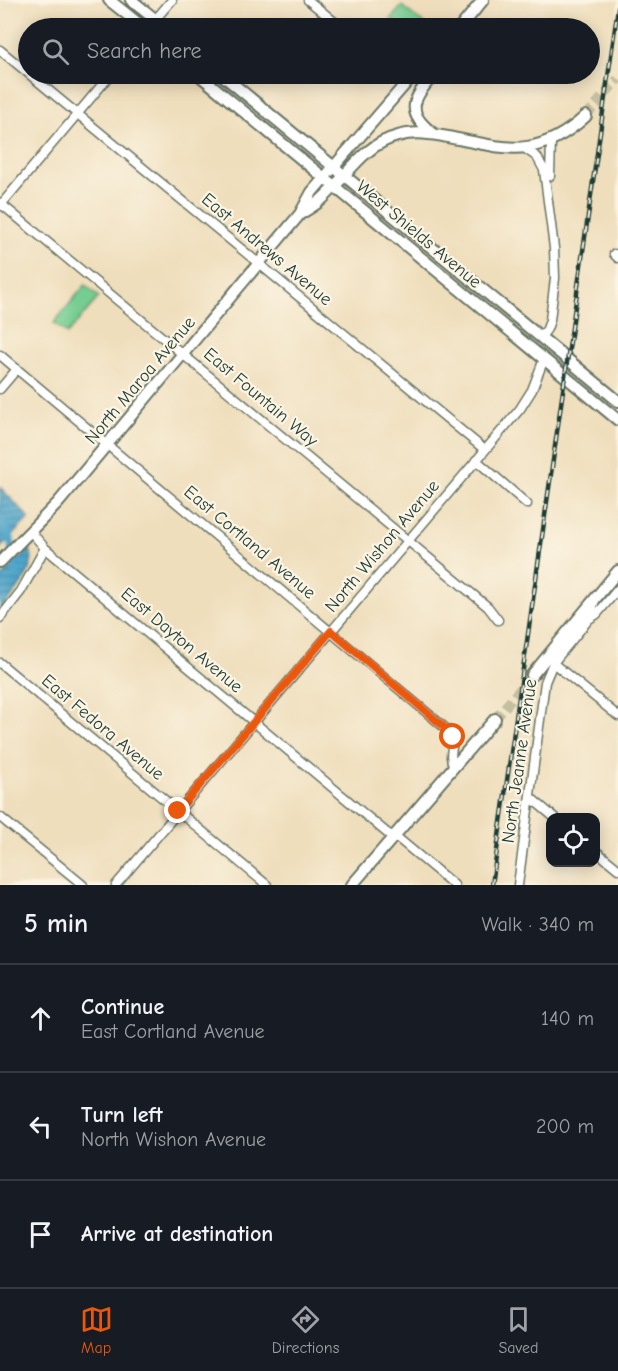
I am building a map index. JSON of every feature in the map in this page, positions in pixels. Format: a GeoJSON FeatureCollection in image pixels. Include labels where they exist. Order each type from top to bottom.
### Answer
{"type":"FeatureCollection","features":[{"type":"Feature","properties":{"kind":"main road"},"geometry":{"type":"LineString","coordinates":[[110,0],[137,18]]}},
{"type":"Feature","properties":{"kind":"main road"},"geometry":{"type":"LineString","coordinates":[[131,0],[143,18]]}},
{"type":"Feature","properties":{"kind":"main road"},"geometry":{"type":"LineString","coordinates":[[468,18],[483,0]]}},
{"type":"Feature","properties":{"kind":"main road","name":"West Shields Avenue"},"geometry":{"type":"LineString","coordinates":[[210,84],[618,420]]}},
{"type":"Feature","properties":{"kind":"main road","name":"West Shields Avenue"},"geometry":{"type":"LineString","coordinates":[[232,84],[618,401]]}},
{"type":"Feature","properties":{"kind":"main road","name":"North Maroa Avenue"},"geometry":{"type":"LineString","coordinates":[[1,562],[31,532],[107,445],[300,214],[312,192],[404,84]]}},
{"type":"Feature","properties":{"kind":"main road"},"geometry":{"type":"LineString","coordinates":[[426,84],[414,102],[418,119],[435,135]]}},
{"type":"Feature","properties":{"kind":"main road"},"geometry":{"type":"LineString","coordinates":[[344,175],[364,154],[385,140],[406,134],[435,135],[502,148],[524,148],[551,140],[572,129],[586,116]]}},
{"type":"Feature","properties":{"kind":"main road","name":"North Maroa Avenue"},"geometry":{"type":"LineString","coordinates":[[300,214],[321,200],[344,175]]}},
{"type":"Feature","properties":{"kind":"main road"},"geometry":{"type":"LineString","coordinates":[[532,675],[618,571]]}},
{"type":"Feature","properties":{"kind":"main road"},"geometry":{"type":"LineString","coordinates":[[352,885],[495,719]]}},
{"type":"Feature","properties":{"kind":"street"},"geometry":{"type":"LineString","coordinates":[[156,18],[172,0]]}},
{"type":"Feature","properties":{"kind":"street"},"geometry":{"type":"LineString","coordinates":[[308,0],[330,18]]}},
{"type":"Feature","properties":{"kind":"street","name":"East Andrews Avenue"},"geometry":{"type":"LineString","coordinates":[[0,50],[18,64]]}},
{"type":"Feature","properties":{"kind":"street","name":"East Andrews Avenue"},"geometry":{"type":"LineString","coordinates":[[42,84],[485,450]]}},
{"type":"Feature","properties":{"kind":"street"},"geometry":{"type":"LineString","coordinates":[[0,204],[103,84]]}},
{"type":"Feature","properties":{"kind":"street"},"geometry":{"type":"LineString","coordinates":[[548,189],[551,140]]}},
{"type":"Feature","properties":{"kind":"street"},"geometry":{"type":"LineString","coordinates":[[524,148],[537,157],[541,163],[548,189],[554,248],[555,278],[550,320],[541,338]]}},
{"type":"Feature","properties":{"kind":"street","name":"East Fountain Way"},"geometry":{"type":"LineString","coordinates":[[0,204],[408,540],[488,607],[498,620]]}},
{"type":"Feature","properties":{"kind":"street","name":"East Cortland Avenue"},"geometry":{"type":"LineString","coordinates":[[0,355],[450,732],[453,737],[450,757],[453,765]]}},
{"type":"Feature","properties":{"kind":"street","name":"North Wishon Avenue"},"geometry":{"type":"LineString","coordinates":[[116,885],[520,408],[532,390],[544,359]]}},
{"type":"Feature","properties":{"kind":"street"},"geometry":{"type":"LineString","coordinates":[[0,389],[17,369]]}},
{"type":"Feature","properties":{"kind":"street"},"geometry":{"type":"LineString","coordinates":[[476,460],[527,504]]}},
{"type":"Feature","properties":{"kind":"street","name":"East Dayton Avenue"},"geometry":{"type":"LineString","coordinates":[[31,532],[45,548],[454,885]]}},
{"type":"Feature","properties":{"kind":"street"},"geometry":{"type":"LineString","coordinates":[[0,618],[21,591],[45,548]]}},
{"type":"Feature","properties":{"kind":"street","name":"North Jeanne Avenue"},"geometry":{"type":"LineString","coordinates":[[518,885],[545,682],[553,663],[618,588]]}},
{"type":"Feature","properties":{"kind":"street","name":"North Jeanne Avenue"},"geometry":{"type":"LineString","coordinates":[[589,619],[597,597]]}},
{"type":"Feature","properties":{"kind":"street","name":"East Fedora Avenue"},"geometry":{"type":"LineString","coordinates":[[0,663],[267,885]]}},
{"type":"Feature","properties":{"kind":"street"},"geometry":{"type":"LineString","coordinates":[[553,663],[618,716]]}},
{"type":"Feature","properties":{"kind":"street"},"geometry":{"type":"LineString","coordinates":[[530,797],[549,813]]}},
{"type":"Feature","properties":{"kind":"street"},"geometry":{"type":"LineString","coordinates":[[0,817],[84,885]]}},
{"type":"Feature","properties":{"kind":"street"},"geometry":{"type":"LineString","coordinates":[[600,854],[618,869]]}},
{"type":"Feature","properties":{"kind":"green space"},"geometry":{"type":"Polygon","coordinates":[[[402,6],[417,18],[392,18],[402,6]]]}},
{"type":"Feature","properties":{"kind":"green space"},"geometry":{"type":"Polygon","coordinates":[[[85,285],[99,297],[67,334],[54,323],[85,285]]]}},
{"type":"Feature","properties":{"kind":"water"},"geometry":{"type":"Polygon","coordinates":[[[0,487],[29,518],[0,548],[0,487]]]}},
{"type":"Feature","properties":{"kind":"water"},"geometry":{"type":"Polygon","coordinates":[[[29,549],[32,556],[28,573],[0,611],[0,579],[29,549]]]}},
{"type":"Feature","properties":{"kind":"waterway"},"geometry":{"type":"LineString","coordinates":[[0,519],[10,536],[16,572]]}},
{"type":"Feature","properties":{"kind":"tunnel"},"geometry":{"type":"LineString","coordinates":[[586,116],[618,79]]}},
{"type":"Feature","properties":{"kind":"tunnel"},"geometry":{"type":"LineString","coordinates":[[495,719],[532,675]]}},
{"type":"Feature","properties":{"kind":"railway"},"geometry":{"type":"LineString","coordinates":[[492,885],[618,7]]}},
{"type":"Feature","properties":{"kind":"route"},"geometry":{"type":"LineString","coordinates":[[178,811],[331,631],[450,732],[453,737]]}}]}
